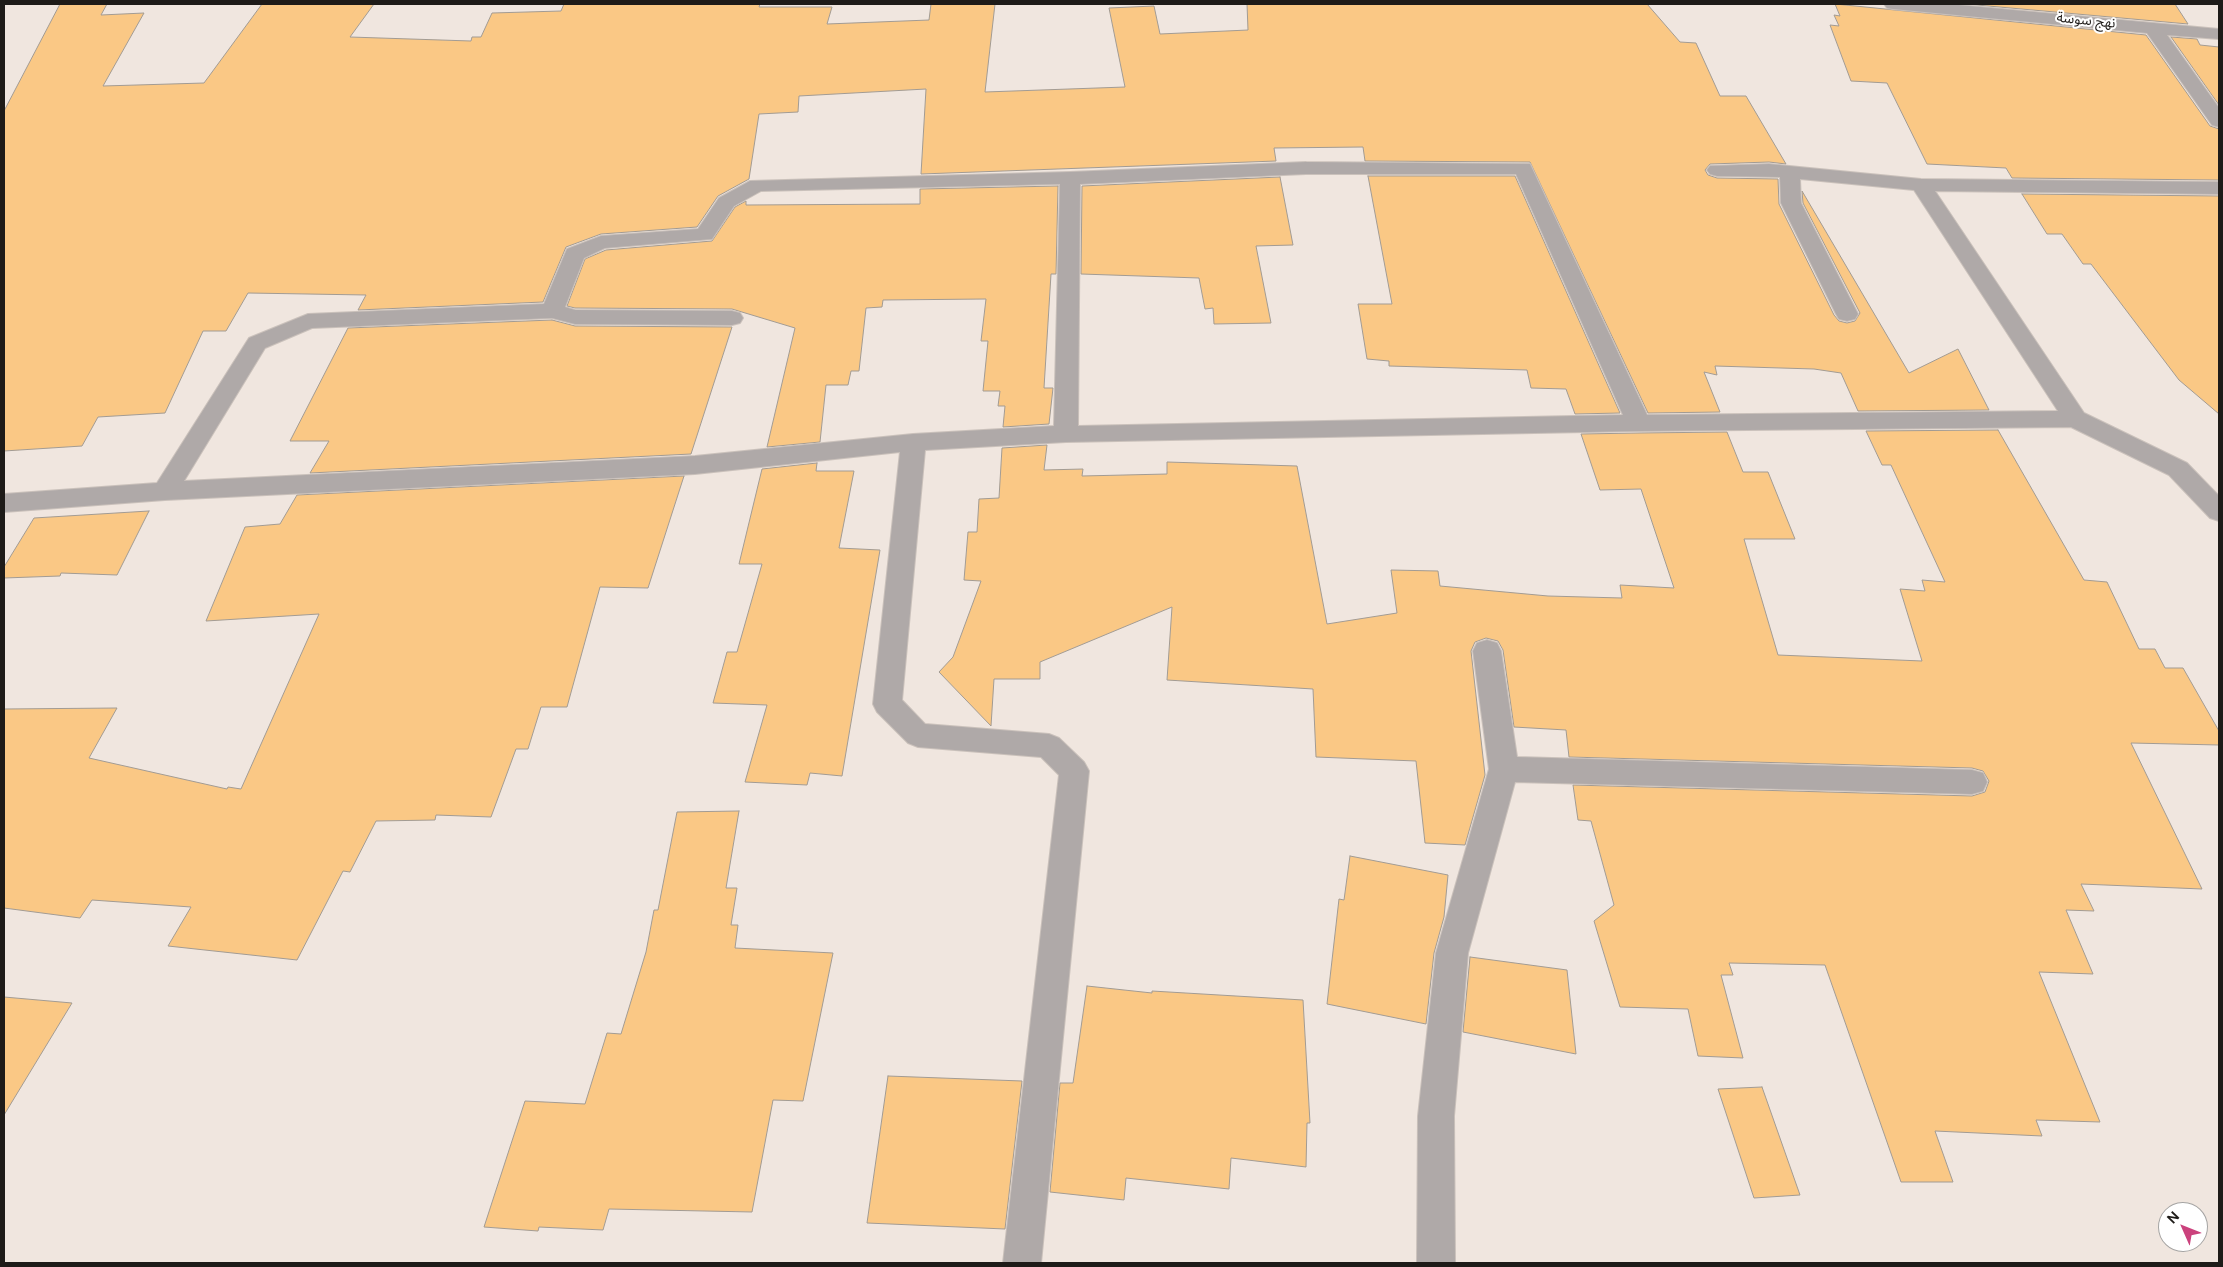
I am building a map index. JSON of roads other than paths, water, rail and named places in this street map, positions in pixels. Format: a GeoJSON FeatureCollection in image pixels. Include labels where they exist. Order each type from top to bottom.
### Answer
{"type":"FeatureCollection","features":[{"type":"Feature","properties":{"kind":"street","name":"نهج سوسة"},"geometry":{"type":"LineString","coordinates":[[1894,4],[2034,10],[2153,28],[2219,34]]}},
{"type":"Feature","properties":{"kind":"street"},"geometry":{"type":"LineString","coordinates":[[2153,28],[2219,121]]}},
{"type":"Feature","properties":{"kind":"street"},"geometry":{"type":"LineString","coordinates":[[552,311],[575,254],[601,242],[705,235],[726,202],[757,185],[1070,178],[1306,168],[1523,168],[1639,423]]}},
{"type":"Feature","properties":{"kind":"street"},"geometry":{"type":"LineString","coordinates":[[1717,170],[1790,172],[1921,185],[2219,188]]}},
{"type":"Feature","properties":{"kind":"street"},"geometry":{"type":"LineString","coordinates":[[1790,172],[1791,203],[1847,314]]}},
{"type":"Feature","properties":{"kind":"street"},"geometry":{"type":"LineString","coordinates":[[1066,434],[1070,178]]}},
{"type":"Feature","properties":{"kind":"street"},"geometry":{"type":"LineString","coordinates":[[1921,185],[2075,419]]}},
{"type":"Feature","properties":{"kind":"street"},"geometry":{"type":"LineString","coordinates":[[165,491],[257,344],[308,321],[552,311],[575,317],[732,318]]}},
{"type":"Feature","properties":{"kind":"street"},"geometry":{"type":"LineString","coordinates":[[4,503],[165,491],[696,465],[913,442],[1066,434],[1639,423],[2075,419],[2178,469],[2219,512]]}},
{"type":"Feature","properties":{"kind":"street"},"geometry":{"type":"LineString","coordinates":[[913,442],[887,704],[918,735],[1049,746],[1074,771],[1022,1263]]}},
{"type":"Feature","properties":{"kind":"street"},"geometry":{"type":"LineString","coordinates":[[1436,1263],[1436,1116],[1452,953],[1504,769],[1487,650]]}},
{"type":"Feature","properties":{"kind":"street"},"geometry":{"type":"LineString","coordinates":[[1504,769],[1972,782]]}}]}
